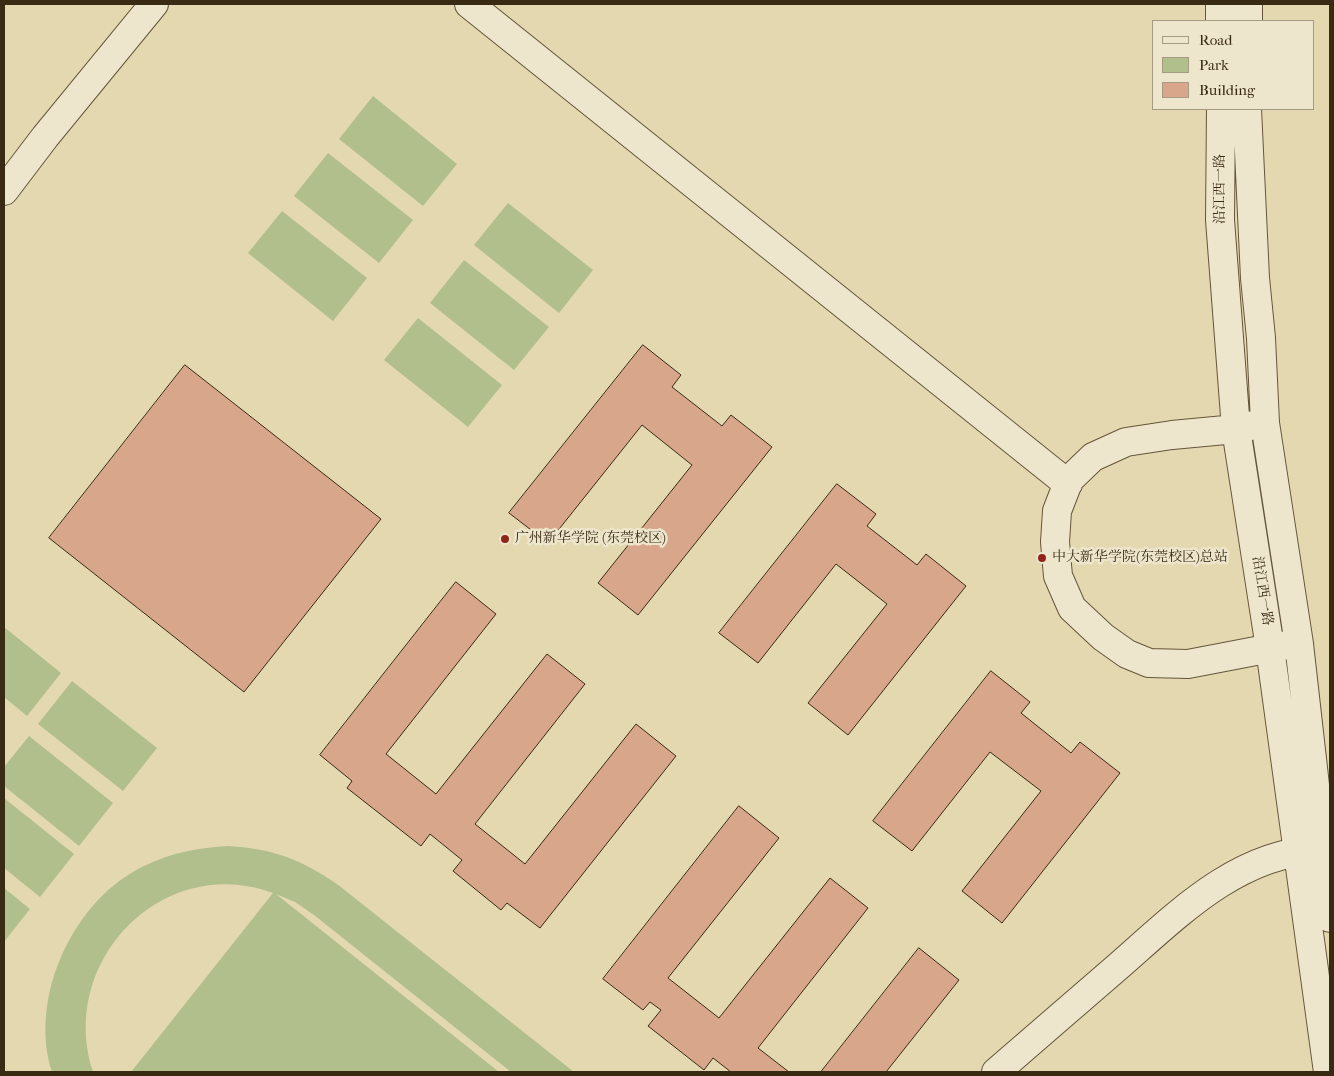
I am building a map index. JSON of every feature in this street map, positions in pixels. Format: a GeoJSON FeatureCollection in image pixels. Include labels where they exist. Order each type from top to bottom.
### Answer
{"type":"FeatureCollection","features":[{"type":"Feature","properties":{"kind":"street"},"geometry":{"type":"LineString","coordinates":[[4,191],[45,137],[154,4]]}},
{"type":"Feature","properties":{"kind":"street"},"geometry":{"type":"LineString","coordinates":[[469,4],[1068,484]]}},
{"type":"Feature","properties":{"kind":"street"},"geometry":{"type":"LineString","coordinates":[[1220,4],[1220,20]]}},
{"type":"Feature","properties":{"kind":"street"},"geometry":{"type":"LineString","coordinates":[[1248,4],[1248,20]]}},
{"type":"Feature","properties":{"kind":"street","name":"沿江西一路"},"geometry":{"type":"LineString","coordinates":[[1221,110],[1220,220],[1236,429],[1270,648],[1310,850],[1330,918]]}},
{"type":"Feature","properties":{"kind":"street","name":"沿江西一路"},"geometry":{"type":"LineString","coordinates":[[1247,110],[1265,423],[1299,644],[1310,850],[1328,1072]]}},
{"type":"Feature","properties":{"kind":"street"},"geometry":{"type":"LineString","coordinates":[[1265,423],[1236,429],[1172,434],[1126,442],[1093,456],[1070,480],[1057,511],[1055,542],[1058,576],[1072,608],[1103,637],[1127,654],[1149,663],[1188,664],[1299,644]]}},
{"type":"Feature","properties":{"kind":"street"},"geometry":{"type":"LineString","coordinates":[[996,1072],[1170,922],[1215,886],[1256,865],[1310,850]]}},
{"type":"Feature","properties":{"kind":"green space"},"geometry":{"type":"Polygon","coordinates":[[[373,96],[457,164],[423,206],[339,139],[373,96]]]}},
{"type":"Feature","properties":{"kind":"green space"},"geometry":{"type":"Polygon","coordinates":[[[328,153],[413,220],[379,263],[294,196],[328,153]]]}},
{"type":"Feature","properties":{"kind":"green space"},"geometry":{"type":"Polygon","coordinates":[[[508,203],[593,270],[559,313],[474,245],[508,203]]]}},
{"type":"Feature","properties":{"kind":"green space"},"geometry":{"type":"Polygon","coordinates":[[[282,211],[367,278],[333,321],[248,253],[282,211]]]}},
{"type":"Feature","properties":{"kind":"green space"},"geometry":{"type":"Polygon","coordinates":[[[464,260],[549,327],[514,370],[430,303],[464,260]]]}},
{"type":"Feature","properties":{"kind":"green space"},"geometry":{"type":"Polygon","coordinates":[[[418,318],[502,385],[468,427],[384,360],[418,318]]]}},
{"type":"Feature","properties":{"kind":"green space"},"geometry":{"type":"Polygon","coordinates":[[[4,627],[61,673],[27,716],[4,697],[4,627]]]}},
{"type":"Feature","properties":{"kind":"green space"},"geometry":{"type":"Polygon","coordinates":[[[72,681],[157,748],[123,791],[38,724],[72,681]]]}},
{"type":"Feature","properties":{"kind":"green space"},"geometry":{"type":"Polygon","coordinates":[[[29,736],[113,803],[79,846],[4,786],[4,767],[29,736]]]}},
{"type":"Feature","properties":{"kind":"green space"},"geometry":{"type":"Polygon","coordinates":[[[4,798],[74,854],[40,897],[4,868],[4,798]]]}},
{"type":"Feature","properties":{"kind":"green space"},"geometry":{"type":"Polygon","coordinates":[[[229,846],[245,847],[273,853],[298,862],[324,875],[574,1072],[511,1072],[314,915],[295,902],[276,894],[499,1072],[131,1072],[273,893],[232,884],[193,888],[158,903],[128,926],[105,956],[90,992],[86,1031],[93,1072],[52,1072],[46,1043],[46,1013],[52,983],[63,953],[78,926],[97,902],[119,881],[144,866],[165,857],[186,852],[229,846]]]}},
{"type":"Feature","properties":{"kind":"green space"},"geometry":{"type":"Polygon","coordinates":[[[4,888],[30,909],[4,942],[4,888]]]}},
{"type":"Feature","properties":{"kind":"building"},"geometry":{"type":"Polygon","coordinates":[[[643,345],[681,375],[672,387],[722,426],[731,415],[772,447],[638,615],[598,583],[692,465],[642,425],[548,543],[509,513],[643,345]]]}},
{"type":"Feature","properties":{"kind":"building"},"geometry":{"type":"Polygon","coordinates":[[[185,365],[381,519],[244,692],[49,538],[185,365]]]}},
{"type":"Feature","properties":{"kind":"building"},"geometry":{"type":"Polygon","coordinates":[[[837,484],[876,514],[867,526],[917,565],[926,554],[966,586],[848,735],[808,703],[887,604],[836,564],[758,663],[719,633],[837,484]]]}},
{"type":"Feature","properties":{"kind":"building"},"geometry":{"type":"Polygon","coordinates":[[[456,582],[496,614],[386,754],[436,794],[547,654],[585,684],[475,824],[525,864],[636,724],[676,756],[540,928],[507,903],[501,910],[453,871],[462,860],[430,834],[421,846],[347,788],[352,781],[320,755],[456,582]]]}},
{"type":"Feature","properties":{"kind":"building"},"geometry":{"type":"Polygon","coordinates":[[[991,671],[1030,702],[1021,713],[1071,753],[1080,742],[1120,773],[1002,923],[962,891],[1041,791],[990,752],[912,851],[873,821],[991,671]]]}},
{"type":"Feature","properties":{"kind":"building"},"geometry":{"type":"Polygon","coordinates":[[[739,806],[779,838],[668,978],[719,1018],[830,878],[868,908],[758,1048],[789,1072],[731,1072],[713,1058],[704,1070],[648,1026],[661,1010],[650,1002],[643,1010],[603,979],[739,806]]]}},
{"type":"Feature","properties":{"kind":"building"},"geometry":{"type":"Polygon","coordinates":[[[919,948],[959,980],[886,1072],[821,1072],[919,948]]]}},
{"type":"Feature","properties":{"kind":"place","name":"广州新华学院 (东莞校区)"},"geometry":{"type":"Point","coordinates":[505,539]}},
{"type":"Feature","properties":{"kind":"place","name":"中大新华学院(东莞校区)总站"},"geometry":{"type":"Point","coordinates":[1042,558]}}]}
